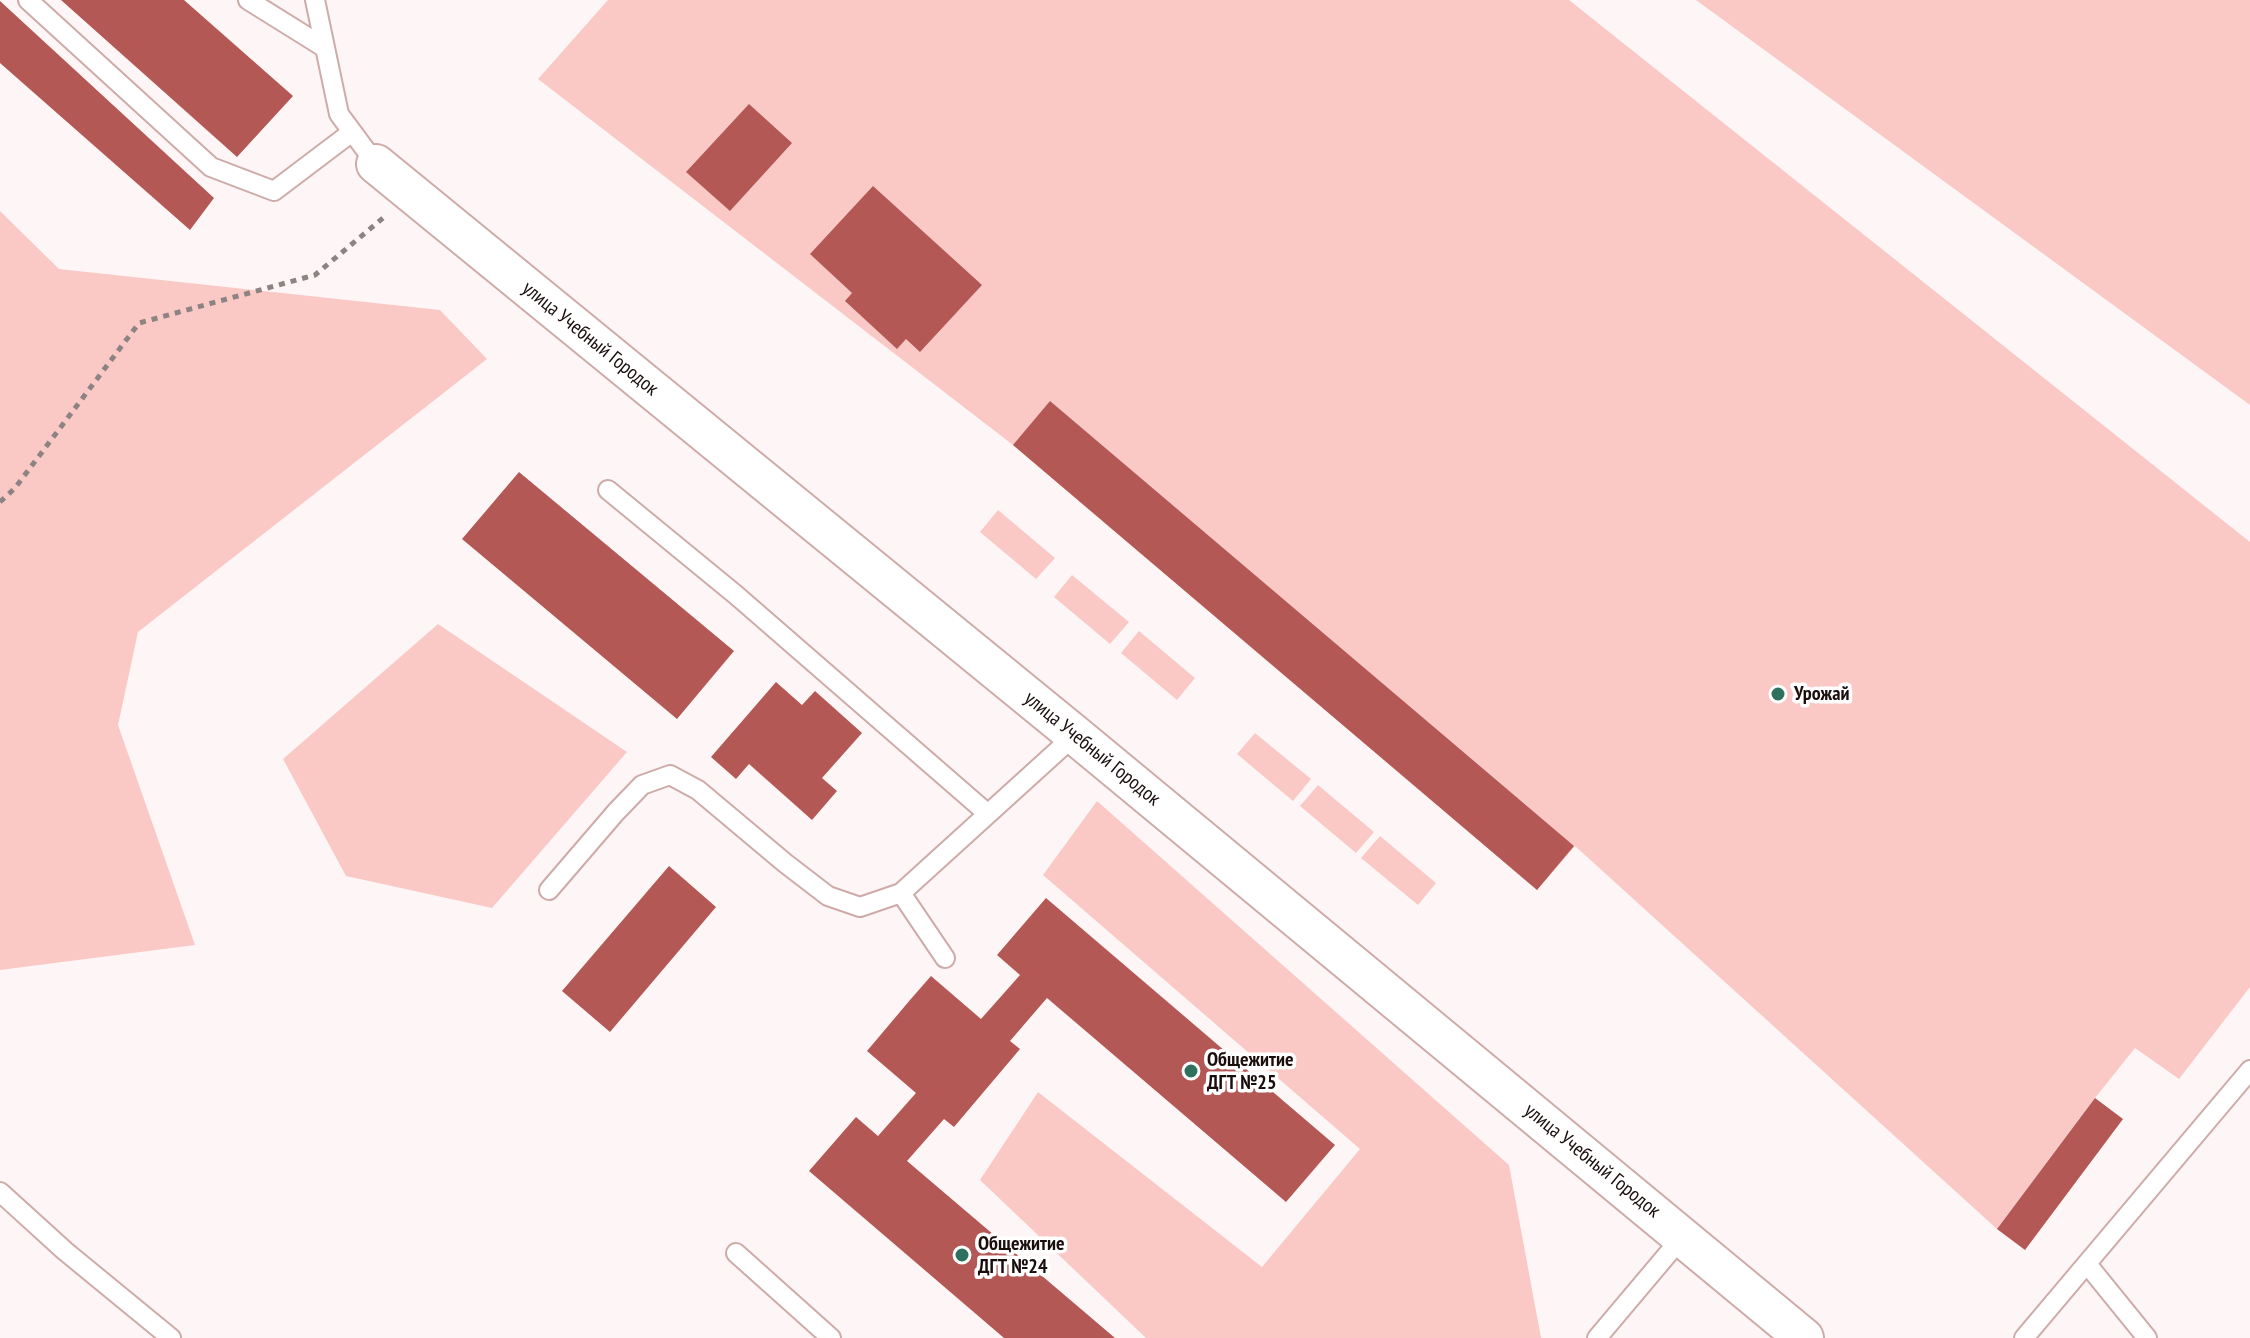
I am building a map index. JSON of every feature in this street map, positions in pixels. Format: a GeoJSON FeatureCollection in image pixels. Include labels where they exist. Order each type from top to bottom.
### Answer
{"type":"FeatureCollection","features":[{"type":"Feature","properties":{"kind":"street","name":"улица Учебный Городок"},"geometry":{"type":"LineString","coordinates":[[376,164],[1075,735],[1804,1338]]}},
{"type":"Feature","properties":{"kind":"lane"},"geometry":{"type":"LineString","coordinates":[[28,0],[211,167],[274,191],[352,132]]}},
{"type":"Feature","properties":{"kind":"lane"},"geometry":{"type":"LineString","coordinates":[[248,0],[325,48]]}},
{"type":"Feature","properties":{"kind":"lane"},"geometry":{"type":"LineString","coordinates":[[315,0],[339,114],[376,164]]}},
{"type":"Feature","properties":{"kind":"lane"},"geometry":{"type":"LineString","coordinates":[[608,490],[736,595],[988,814]]}},
{"type":"Feature","properties":{"kind":"lane"},"geometry":{"type":"LineString","coordinates":[[549,890],[642,785],[670,775],[698,790],[828,896],[860,907],[901,893],[1075,735]]}},
{"type":"Feature","properties":{"kind":"lane"},"geometry":{"type":"LineString","coordinates":[[901,893],[945,958]]}},
{"type":"Feature","properties":{"kind":"lane"},"geometry":{"type":"LineString","coordinates":[[2024,1338],[2250,1070]]}},
{"type":"Feature","properties":{"kind":"lane"},"geometry":{"type":"LineString","coordinates":[[0,1192],[65,1251],[171,1338]]}},
{"type":"Feature","properties":{"kind":"lane"},"geometry":{"type":"LineString","coordinates":[[1597,1338],[1683,1236]]}},
{"type":"Feature","properties":{"kind":"lane"},"geometry":{"type":"LineString","coordinates":[[736,1253],[831,1338]]}},
{"type":"Feature","properties":{"kind":"lane"},"geometry":{"type":"LineString","coordinates":[[2087,1264],[2147,1338]]}},
{"type":"Feature","properties":{"kind":"path"},"geometry":{"type":"LineString","coordinates":[[0,502],[15,488],[139,323],[315,275],[389,213],[376,164]]}},
{"type":"Feature","properties":{"kind":"shaded area","name":"Урожай"},"geometry":{"type":"Polygon","coordinates":[[[608,0],[1569,0],[2250,542],[2250,987],[2179,1079],[2135,1048],[1997,1229],[1575,846],[1537,890],[1013,445],[538,79],[608,0]]]}},
{"type":"Feature","properties":{"kind":"shaded area"},"geometry":{"type":"Polygon","coordinates":[[[1696,0],[2250,0],[2250,405],[1696,0]]]}},
{"type":"Feature","properties":{"kind":"shaded area"},"geometry":{"type":"Polygon","coordinates":[[[0,211],[59,269],[440,310],[487,359],[138,632],[118,725],[195,945],[0,970],[0,211]]]}},
{"type":"Feature","properties":{"kind":"shaded area"},"geometry":{"type":"Polygon","coordinates":[[[998,510],[1055,558],[1036,579],[980,532],[998,510]]]}},
{"type":"Feature","properties":{"kind":"shaded area"},"geometry":{"type":"Polygon","coordinates":[[[1072,575],[1129,622],[1110,644],[1054,597],[1072,575]]]}},
{"type":"Feature","properties":{"kind":"shaded area"},"geometry":{"type":"Polygon","coordinates":[[[438,624],[627,752],[492,908],[346,876],[283,759],[438,624]]]}},
{"type":"Feature","properties":{"kind":"shaded area"},"geometry":{"type":"Polygon","coordinates":[[[1139,631],[1195,678],[1177,700],[1121,653],[1139,631]]]}},
{"type":"Feature","properties":{"kind":"shaded area"},"geometry":{"type":"Polygon","coordinates":[[[1255,733],[1311,779],[1293,801],[1237,754],[1255,733]]]}},
{"type":"Feature","properties":{"kind":"shaded area"},"geometry":{"type":"Polygon","coordinates":[[[1318,785],[1374,832],[1356,853],[1300,806],[1318,785]]]}},
{"type":"Feature","properties":{"kind":"shaded area"},"geometry":{"type":"Polygon","coordinates":[[[1097,801],[1509,1165],[1541,1338],[1146,1338],[980,1180],[1038,1092],[1262,1267],[1360,1149],[1043,875],[1097,801]]]}},
{"type":"Feature","properties":{"kind":"shaded area"},"geometry":{"type":"Polygon","coordinates":[[[1380,836],[1436,883],[1418,905],[1361,858],[1380,836]]]}},
{"type":"Feature","properties":{"kind":"building"},"geometry":{"type":"Polygon","coordinates":[[[61,0],[184,0],[293,96],[237,157],[61,0]]]}},
{"type":"Feature","properties":{"kind":"building"},"geometry":{"type":"Polygon","coordinates":[[[0,1],[214,198],[190,230],[0,63],[0,1]]]}},
{"type":"Feature","properties":{"kind":"building"},"geometry":{"type":"Polygon","coordinates":[[[749,104],[792,143],[730,211],[686,172],[749,104]]]}},
{"type":"Feature","properties":{"kind":"building"},"geometry":{"type":"Polygon","coordinates":[[[873,186],[982,285],[920,352],[906,339],[897,349],[845,301],[852,293],[810,254],[873,186]]]}},
{"type":"Feature","properties":{"kind":"building"},"geometry":{"type":"Polygon","coordinates":[[[1050,401],[1574,846],[1537,890],[1013,445],[1050,401]]]}},
{"type":"Feature","properties":{"kind":"building"},"geometry":{"type":"Polygon","coordinates":[[[519,472],[734,651],[677,719],[462,539],[519,472]]]}},
{"type":"Feature","properties":{"kind":"building"},"geometry":{"type":"Polygon","coordinates":[[[776,682],[802,705],[815,691],[862,733],[822,778],[837,791],[812,820],[749,764],[736,779],[711,757],[776,682]]]}},
{"type":"Feature","properties":{"kind":"building"},"geometry":{"type":"Polygon","coordinates":[[[669,866],[716,907],[610,1032],[562,991],[669,866]]]}},
{"type":"Feature","properties":{"kind":"building"},"geometry":{"type":"Polygon","coordinates":[[[1046,898],[1335,1145],[1286,1202],[1047,998],[1010,1041],[1020,1049],[954,1127],[944,1119],[907,1161],[1115,1338],[1004,1338],[809,1171],[856,1117],[878,1136],[916,1093],[867,1051],[910,1000],[931,976],[981,1019],[1020,975],[997,955],[1046,898]]]}},
{"type":"Feature","properties":{"kind":"building"},"geometry":{"type":"Polygon","coordinates":[[[2095,1098],[2123,1119],[2025,1250],[1997,1229],[2095,1098]]]}},
{"type":"Feature","properties":{"kind":"place","name":"Урожай"},"geometry":{"type":"Point","coordinates":[1778,694]}},
{"type":"Feature","properties":{"kind":"place","name":"Общежитие ДГТ №25"},"geometry":{"type":"Point","coordinates":[1191,1071]}},
{"type":"Feature","properties":{"kind":"place","name":"Общежитие ДГТ №24"},"geometry":{"type":"Point","coordinates":[962,1255]}}]}
